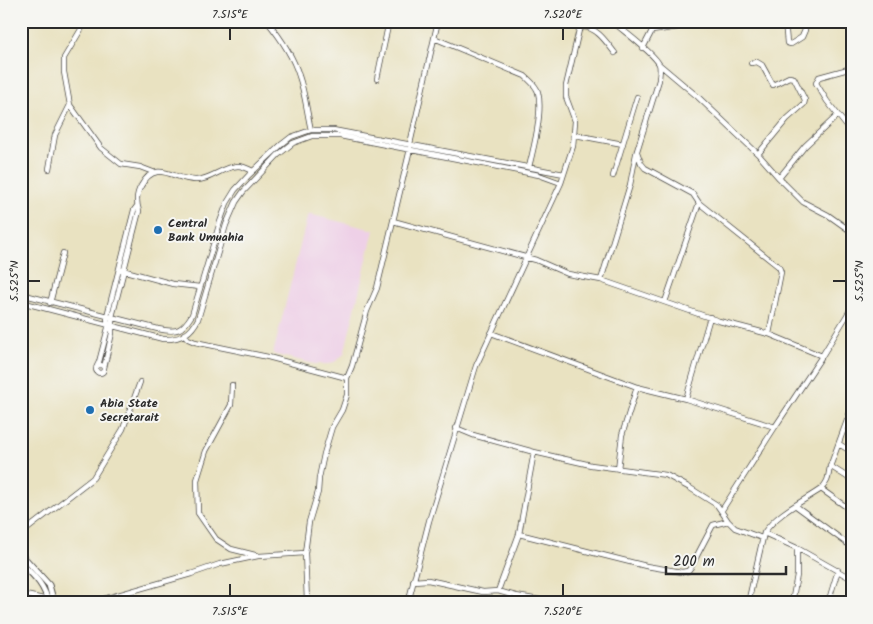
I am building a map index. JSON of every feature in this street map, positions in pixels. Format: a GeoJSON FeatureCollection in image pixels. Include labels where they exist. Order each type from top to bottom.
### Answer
{"type":"FeatureCollection","features":[{"type":"Feature","properties":{"kind":"street"},"geometry":{"type":"LineString","coordinates":[[86,21],[64,57],[63,64],[70,105],[101,148],[121,164],[140,167],[153,172],[166,172],[196,181],[238,166],[253,171]]}},
{"type":"Feature","properties":{"kind":"street"},"geometry":{"type":"LineString","coordinates":[[267,21],[291,56],[299,76],[311,130]]}},
{"type":"Feature","properties":{"kind":"street"},"geometry":{"type":"LineString","coordinates":[[377,79],[389,21]]}},
{"type":"Feature","properties":{"kind":"street"},"geometry":{"type":"LineString","coordinates":[[308,603],[305,553],[309,522],[318,492],[318,478],[332,428],[342,410],[347,395],[347,378],[367,311],[377,288],[438,21]]}},
{"type":"Feature","properties":{"kind":"street"},"geometry":{"type":"LineString","coordinates":[[612,21],[698,97],[758,154],[803,202],[828,215],[852,232]]}},
{"type":"Feature","properties":{"kind":"street"},"geometry":{"type":"LineString","coordinates":[[643,48],[657,21]]}},
{"type":"Feature","properties":{"kind":"street"},"geometry":{"type":"LineString","coordinates":[[652,31],[698,24],[705,21]]}},
{"type":"Feature","properties":{"kind":"street"},"geometry":{"type":"LineString","coordinates":[[785,21],[787,43],[791,44],[802,37],[805,30]]}},
{"type":"Feature","properties":{"kind":"street"},"geometry":{"type":"LineString","coordinates":[[408,603],[456,428],[476,366],[564,174],[575,135],[575,121],[566,97],[566,91],[579,30],[583,27],[588,27],[599,34],[615,52]]}},
{"type":"Feature","properties":{"kind":"street"},"geometry":{"type":"LineString","coordinates":[[434,38],[525,76],[534,85],[538,91],[538,123],[529,167]]}},
{"type":"Feature","properties":{"kind":"street"},"geometry":{"type":"LineString","coordinates":[[751,63],[758,62],[762,64],[773,86],[789,77],[794,78],[805,100],[804,104],[787,120],[758,154]]}},
{"type":"Feature","properties":{"kind":"street"},"geometry":{"type":"LineString","coordinates":[[601,280],[659,80],[660,65]]}},
{"type":"Feature","properties":{"kind":"street"},"geometry":{"type":"LineString","coordinates":[[852,68],[819,77],[816,84],[852,133]]}},
{"type":"Feature","properties":{"kind":"street"},"geometry":{"type":"LineString","coordinates":[[613,176],[637,97]]}},
{"type":"Feature","properties":{"kind":"street"},"geometry":{"type":"LineString","coordinates":[[49,168],[56,135],[70,105]]}},
{"type":"Feature","properties":{"kind":"street"},"geometry":{"type":"LineString","coordinates":[[779,178],[805,146],[838,115]]}},
{"type":"Feature","properties":{"kind":"street"},"geometry":{"type":"LineString","coordinates":[[21,294],[170,332],[181,328],[192,315],[220,222],[227,203],[235,190],[291,137],[311,130],[333,130],[486,162],[539,175],[561,183]]}},
{"type":"Feature","properties":{"kind":"street"},"geometry":{"type":"LineString","coordinates":[[21,302],[164,339],[173,340],[185,335],[198,319],[229,215],[243,192],[254,179],[284,148],[304,138],[330,135],[366,138]]}},
{"type":"Feature","properties":{"kind":"street"},"geometry":{"type":"LineString","coordinates":[[575,135],[623,144]]}},
{"type":"Feature","properties":{"kind":"street"},"geometry":{"type":"LineString","coordinates":[[637,152],[645,168],[693,194],[698,204],[779,267],[781,272],[769,334]]}},
{"type":"Feature","properties":{"kind":"street"},"geometry":{"type":"LineString","coordinates":[[486,162],[529,167],[564,174]]}},
{"type":"Feature","properties":{"kind":"street"},"geometry":{"type":"LineString","coordinates":[[110,325],[96,370],[99,373],[104,368],[110,325],[109,317],[139,211],[137,192],[148,174],[153,172]]}},
{"type":"Feature","properties":{"kind":"street"},"geometry":{"type":"LineString","coordinates":[[665,302],[698,204]]}},
{"type":"Feature","properties":{"kind":"street"},"geometry":{"type":"LineString","coordinates":[[393,221],[525,257],[568,274],[601,280],[710,317],[769,334],[822,356]]}},
{"type":"Feature","properties":{"kind":"street"},"geometry":{"type":"LineString","coordinates":[[49,309],[63,253]]}},
{"type":"Feature","properties":{"kind":"street"},"geometry":{"type":"LineString","coordinates":[[121,270],[173,284],[200,287]]}},
{"type":"Feature","properties":{"kind":"street"},"geometry":{"type":"LineString","coordinates":[[722,510],[852,307]]}},
{"type":"Feature","properties":{"kind":"street"},"geometry":{"type":"LineString","coordinates":[[686,399],[710,317]]}},
{"type":"Feature","properties":{"kind":"street"},"geometry":{"type":"LineString","coordinates":[[181,328],[188,339],[195,342],[268,356],[347,378]]}},
{"type":"Feature","properties":{"kind":"street"},"geometry":{"type":"LineString","coordinates":[[491,333],[637,387],[686,399],[775,427]]}},
{"type":"Feature","properties":{"kind":"street"},"geometry":{"type":"LineString","coordinates":[[21,534],[93,478],[123,429],[140,382]]}},
{"type":"Feature","properties":{"kind":"street"},"geometry":{"type":"LineString","coordinates":[[232,384],[231,405],[206,451],[197,480],[198,513],[216,539],[231,549],[259,556]]}},
{"type":"Feature","properties":{"kind":"street"},"geometry":{"type":"LineString","coordinates":[[618,469],[622,435],[637,387]]}},
{"type":"Feature","properties":{"kind":"street"},"geometry":{"type":"LineString","coordinates":[[748,603],[763,536],[770,524],[821,489],[830,478],[830,466],[852,408]]}},
{"type":"Feature","properties":{"kind":"street"},"geometry":{"type":"LineString","coordinates":[[456,428],[473,435],[534,452],[591,465],[666,475],[717,505],[728,521],[740,531],[763,536],[797,548],[852,579]]}},
{"type":"Feature","properties":{"kind":"street"},"geometry":{"type":"LineString","coordinates":[[839,444],[852,452]]}},
{"type":"Feature","properties":{"kind":"street"},"geometry":{"type":"LineString","coordinates":[[498,591],[518,534],[534,452]]}},
{"type":"Feature","properties":{"kind":"street"},"geometry":{"type":"LineString","coordinates":[[830,466],[852,480]]}},
{"type":"Feature","properties":{"kind":"street"},"geometry":{"type":"LineString","coordinates":[[821,489],[852,510]]}},
{"type":"Feature","properties":{"kind":"street"},"geometry":{"type":"LineString","coordinates":[[796,506],[852,547]]}},
{"type":"Feature","properties":{"kind":"street"},"geometry":{"type":"LineString","coordinates":[[518,534],[646,566],[682,572],[688,571],[691,567],[713,525],[728,521]]}},
{"type":"Feature","properties":{"kind":"street"},"geometry":{"type":"LineString","coordinates":[[792,603],[797,575],[797,548]]}},
{"type":"Feature","properties":{"kind":"street"},"geometry":{"type":"LineString","coordinates":[[90,603],[220,564],[259,556],[305,553]]}},
{"type":"Feature","properties":{"kind":"street"},"geometry":{"type":"LineString","coordinates":[[21,554],[45,580],[51,601]]}},
{"type":"Feature","properties":{"kind":"street"},"geometry":{"type":"LineString","coordinates":[[21,563],[38,580],[51,601]]}},
{"type":"Feature","properties":{"kind":"street"},"geometry":{"type":"LineString","coordinates":[[828,603],[838,570]]}},
{"type":"Feature","properties":{"kind":"street"},"geometry":{"type":"LineString","coordinates":[[414,581],[428,580],[483,592],[498,591],[558,603]]}},
{"type":"Feature","properties":{"kind":"street"},"geometry":{"type":"LineString","coordinates":[[21,594],[51,601],[78,603]]}},
{"type":"Feature","properties":{"kind":"street"},"geometry":{"type":"LineString","coordinates":[[109,597],[113,603]]}},
{"type":"Feature","properties":{"kind":"shaded area"},"geometry":{"type":"Polygon","coordinates":[[[308,214],[374,230],[344,354],[330,364],[315,364],[273,354],[308,214]]]}},
{"type":"Feature","properties":{"kind":"place","name":"Central Bank Umuahia"},"geometry":{"type":"Point","coordinates":[158,230]}},
{"type":"Feature","properties":{"kind":"place","name":"Abia State Secretarait"},"geometry":{"type":"Point","coordinates":[90,410]}}]}
